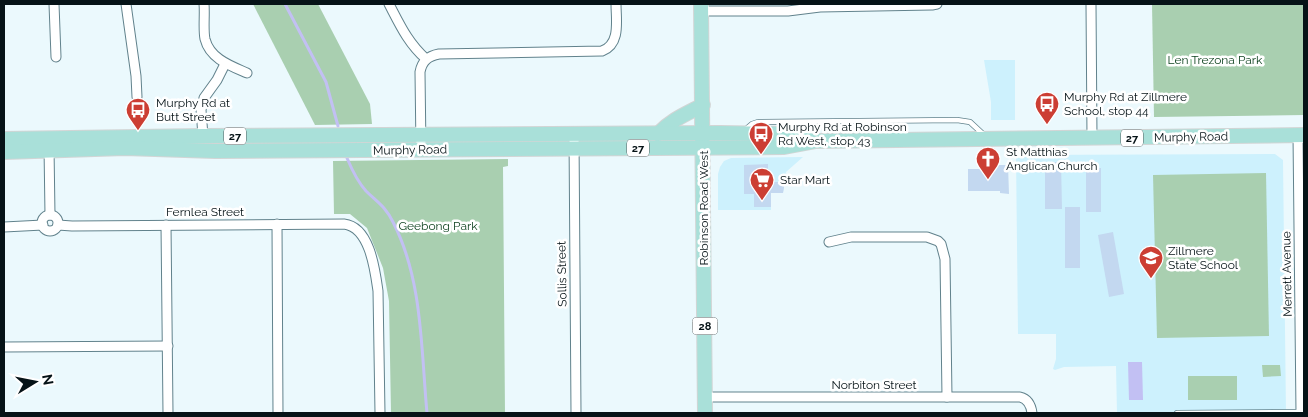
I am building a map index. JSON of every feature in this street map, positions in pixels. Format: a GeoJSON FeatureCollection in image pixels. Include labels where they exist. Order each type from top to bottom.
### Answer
{"type":"FeatureCollection","features":[{"type":"Feature","properties":{"kind":"main road","name":"Robinson Road West"},"geometry":{"type":"LineString","coordinates":[[702,8],[706,413]]}},
{"type":"Feature","properties":{"kind":"main road"},"geometry":{"type":"LineString","coordinates":[[658,134],[668,123],[703,105]]}},
{"type":"Feature","properties":{"kind":"main road","name":"Murphy Road"},"geometry":{"type":"LineString","coordinates":[[4,139],[49,145],[215,151],[421,150],[573,142],[703,140],[742,133],[788,134],[816,141]]}},
{"type":"Feature","properties":{"kind":"main road","name":"Murphy Road"},"geometry":{"type":"LineString","coordinates":[[4,152],[49,145],[203,136],[420,135],[573,142],[658,134],[784,147],[816,141],[1301,135]]}},
{"type":"Feature","properties":{"kind":"street"},"geometry":{"type":"LineString","coordinates":[[54,4],[56,57]]}},
{"type":"Feature","properties":{"kind":"street"},"geometry":{"type":"LineString","coordinates":[[126,4],[136,76],[136,97]]}},
{"type":"Feature","properties":{"kind":"street"},"geometry":{"type":"LineString","coordinates":[[204,4],[205,40],[215,57],[247,73]]}},
{"type":"Feature","properties":{"kind":"street"},"geometry":{"type":"LineString","coordinates":[[389,4],[410,43],[426,59]]}},
{"type":"Feature","properties":{"kind":"street"},"geometry":{"type":"LineString","coordinates":[[421,150],[420,72],[426,59],[439,54],[602,51],[607,49],[614,40],[616,4]]}},
{"type":"Feature","properties":{"kind":"street"},"geometry":{"type":"LineString","coordinates":[[702,8],[788,11],[820,7],[937,4]]}},
{"type":"Feature","properties":{"kind":"street"},"geometry":{"type":"LineString","coordinates":[[1091,4],[1092,138]]}},
{"type":"Feature","properties":{"kind":"street"},"geometry":{"type":"LineString","coordinates":[[203,136],[202,110],[204,98],[218,80],[226,64]]}},
{"type":"Feature","properties":{"kind":"street","name":"Merrett Avenue"},"geometry":{"type":"LineString","coordinates":[[1301,135],[1301,413]]}},
{"type":"Feature","properties":{"kind":"street","name":"Sollis Street"},"geometry":{"type":"LineString","coordinates":[[573,142],[576,413]]}},
{"type":"Feature","properties":{"kind":"street"},"geometry":{"type":"LineString","coordinates":[[49,145],[50,215]]}},
{"type":"Feature","properties":{"kind":"street"},"geometry":{"type":"LineString","coordinates":[[43,225],[51,231],[56,229],[58,225],[56,218],[50,215]]}},
{"type":"Feature","properties":{"kind":"street"},"geometry":{"type":"LineString","coordinates":[[43,225],[44,218],[50,215]]}},
{"type":"Feature","properties":{"kind":"street"},"geometry":{"type":"LineString","coordinates":[[277,224],[278,413]]}},
{"type":"Feature","properties":{"kind":"street"},"geometry":{"type":"LineString","coordinates":[[4,227],[43,225]]}},
{"type":"Feature","properties":{"kind":"street","name":"Fernlea Street"},"geometry":{"type":"LineString","coordinates":[[58,225],[352,225],[360,231],[366,243],[376,274],[378,291],[380,413]]}},
{"type":"Feature","properties":{"kind":"street"},"geometry":{"type":"LineString","coordinates":[[166,225],[168,413]]}},
{"type":"Feature","properties":{"kind":"street"},"geometry":{"type":"LineString","coordinates":[[829,242],[851,237],[920,236],[934,238],[941,244],[945,259],[947,397]]}},
{"type":"Feature","properties":{"kind":"street"},"geometry":{"type":"LineString","coordinates":[[4,347],[168,346]]}},
{"type":"Feature","properties":{"kind":"street","name":"Norbiton Street"},"geometry":{"type":"LineString","coordinates":[[705,397],[1020,397],[1029,403],[1032,413]]}},
{"type":"Feature","properties":{"kind":"lane","name":"Murphy Road"},"geometry":{"type":"LineString","coordinates":[[742,133],[747,127],[758,122],[957,120],[970,122],[988,140]]}},
{"type":"Feature","properties":{"kind":"lane"},"geometry":{"type":"LineString","coordinates":[[1177,413],[1301,413]]}},
{"type":"Feature","properties":{"kind":"shaded area"},"geometry":{"type":"Polygon","coordinates":[[[984,60],[1015,60],[1015,120],[991,120],[991,102],[984,60]]]}},
{"type":"Feature","properties":{"kind":"shaded area","name":"Zillmere State School"},"geometry":{"type":"Polygon","coordinates":[[[1275,154],[1283,160],[1286,413],[1117,413],[1116,366],[1064,367],[1055,370],[1053,369],[1056,359],[1056,334],[1018,334],[1016,155],[1275,154]]]}},
{"type":"Feature","properties":{"kind":"shaded area"},"geometry":{"type":"Polygon","coordinates":[[[803,157],[786,172],[783,193],[771,193],[771,210],[718,210],[718,174],[724,161],[731,158],[803,157]]]}},
{"type":"Feature","properties":{"kind":"green space"},"geometry":{"type":"Polygon","coordinates":[[[253,4],[318,4],[370,104],[372,124],[315,125],[253,4]]]}},
{"type":"Feature","properties":{"kind":"green space","name":"Len Trezona Park"},"geometry":{"type":"Polygon","coordinates":[[[1152,4],[1304,4],[1304,115],[1154,117],[1152,4]]]}},
{"type":"Feature","properties":{"kind":"green space","name":"Geebong Park"},"geometry":{"type":"Polygon","coordinates":[[[508,159],[508,166],[503,167],[505,413],[391,413],[389,301],[383,268],[367,228],[350,214],[334,214],[333,161],[508,159]]]}},
{"type":"Feature","properties":{"kind":"green space"},"geometry":{"type":"Polygon","coordinates":[[[1266,173],[1269,336],[1157,338],[1153,175],[1266,173]]]}},
{"type":"Feature","properties":{"kind":"green space"},"geometry":{"type":"Polygon","coordinates":[[[1262,365],[1280,365],[1281,376],[1263,377],[1262,365]]]}},
{"type":"Feature","properties":{"kind":"green space"},"geometry":{"type":"Polygon","coordinates":[[[1188,376],[1237,376],[1237,400],[1188,400],[1188,376]]]}},
{"type":"Feature","properties":{"kind":"water"},"geometry":{"type":"Polygon","coordinates":[[[1128,362],[1142,362],[1143,400],[1129,400],[1128,362]]]}},
{"type":"Feature","properties":{"kind":"building"},"geometry":{"type":"Polygon","coordinates":[[[1045,162],[1061,162],[1062,209],[1045,209],[1045,162]]]}},
{"type":"Feature","properties":{"kind":"building","name":"Star Mart"},"geometry":{"type":"Polygon","coordinates":[[[768,164],[768,182],[785,182],[783,193],[771,193],[771,207],[754,207],[754,194],[744,194],[744,165],[768,164]]]}},
{"type":"Feature","properties":{"kind":"building","name":"St Matthias Anglican Church"},"geometry":{"type":"Polygon","coordinates":[[[997,165],[1008,165],[1009,194],[1000,193],[1000,191],[968,191],[968,169],[997,169],[997,165]]]}},
{"type":"Feature","properties":{"kind":"building"},"geometry":{"type":"Polygon","coordinates":[[[1086,168],[1101,168],[1101,212],[1086,212],[1086,168]]]}},
{"type":"Feature","properties":{"kind":"building"},"geometry":{"type":"Polygon","coordinates":[[[1065,207],[1080,207],[1080,268],[1065,268],[1065,207]]]}},
{"type":"Feature","properties":{"kind":"building"},"geometry":{"type":"Polygon","coordinates":[[[1113,232],[1124,294],[1109,297],[1098,235],[1113,232]]]}},
{"type":"Feature","properties":{"kind":"waterway"},"geometry":{"type":"LineString","coordinates":[[285,4],[326,82],[338,126]]}},
{"type":"Feature","properties":{"kind":"waterway"},"geometry":{"type":"LineString","coordinates":[[347,158],[360,183],[390,217],[403,244],[410,267],[419,316],[427,413]]}},
{"type":"Feature","properties":{"kind":"place","name":"Murphy Rd at Zillmere School, stop 44"},"geometry":{"type":"Point","coordinates":[1047,125]}},
{"type":"Feature","properties":{"kind":"place","name":"Murphy Rd at Butt Street"},"geometry":{"type":"Point","coordinates":[138,131]}},
{"type":"Feature","properties":{"kind":"place","name":"Murphy Rd at Robinson Rd West, stop 43"},"geometry":{"type":"Point","coordinates":[761,155]}},
{"type":"Feature","properties":{"kind":"place","name":"St Matthias Anglican Church"},"geometry":{"type":"Point","coordinates":[988,180]}},
{"type":"Feature","properties":{"kind":"place","name":"Star Mart"},"geometry":{"type":"Point","coordinates":[762,201]}},
{"type":"Feature","properties":{"kind":"place","name":"Zillmere State School"},"geometry":{"type":"Point","coordinates":[1151,279]}}]}
